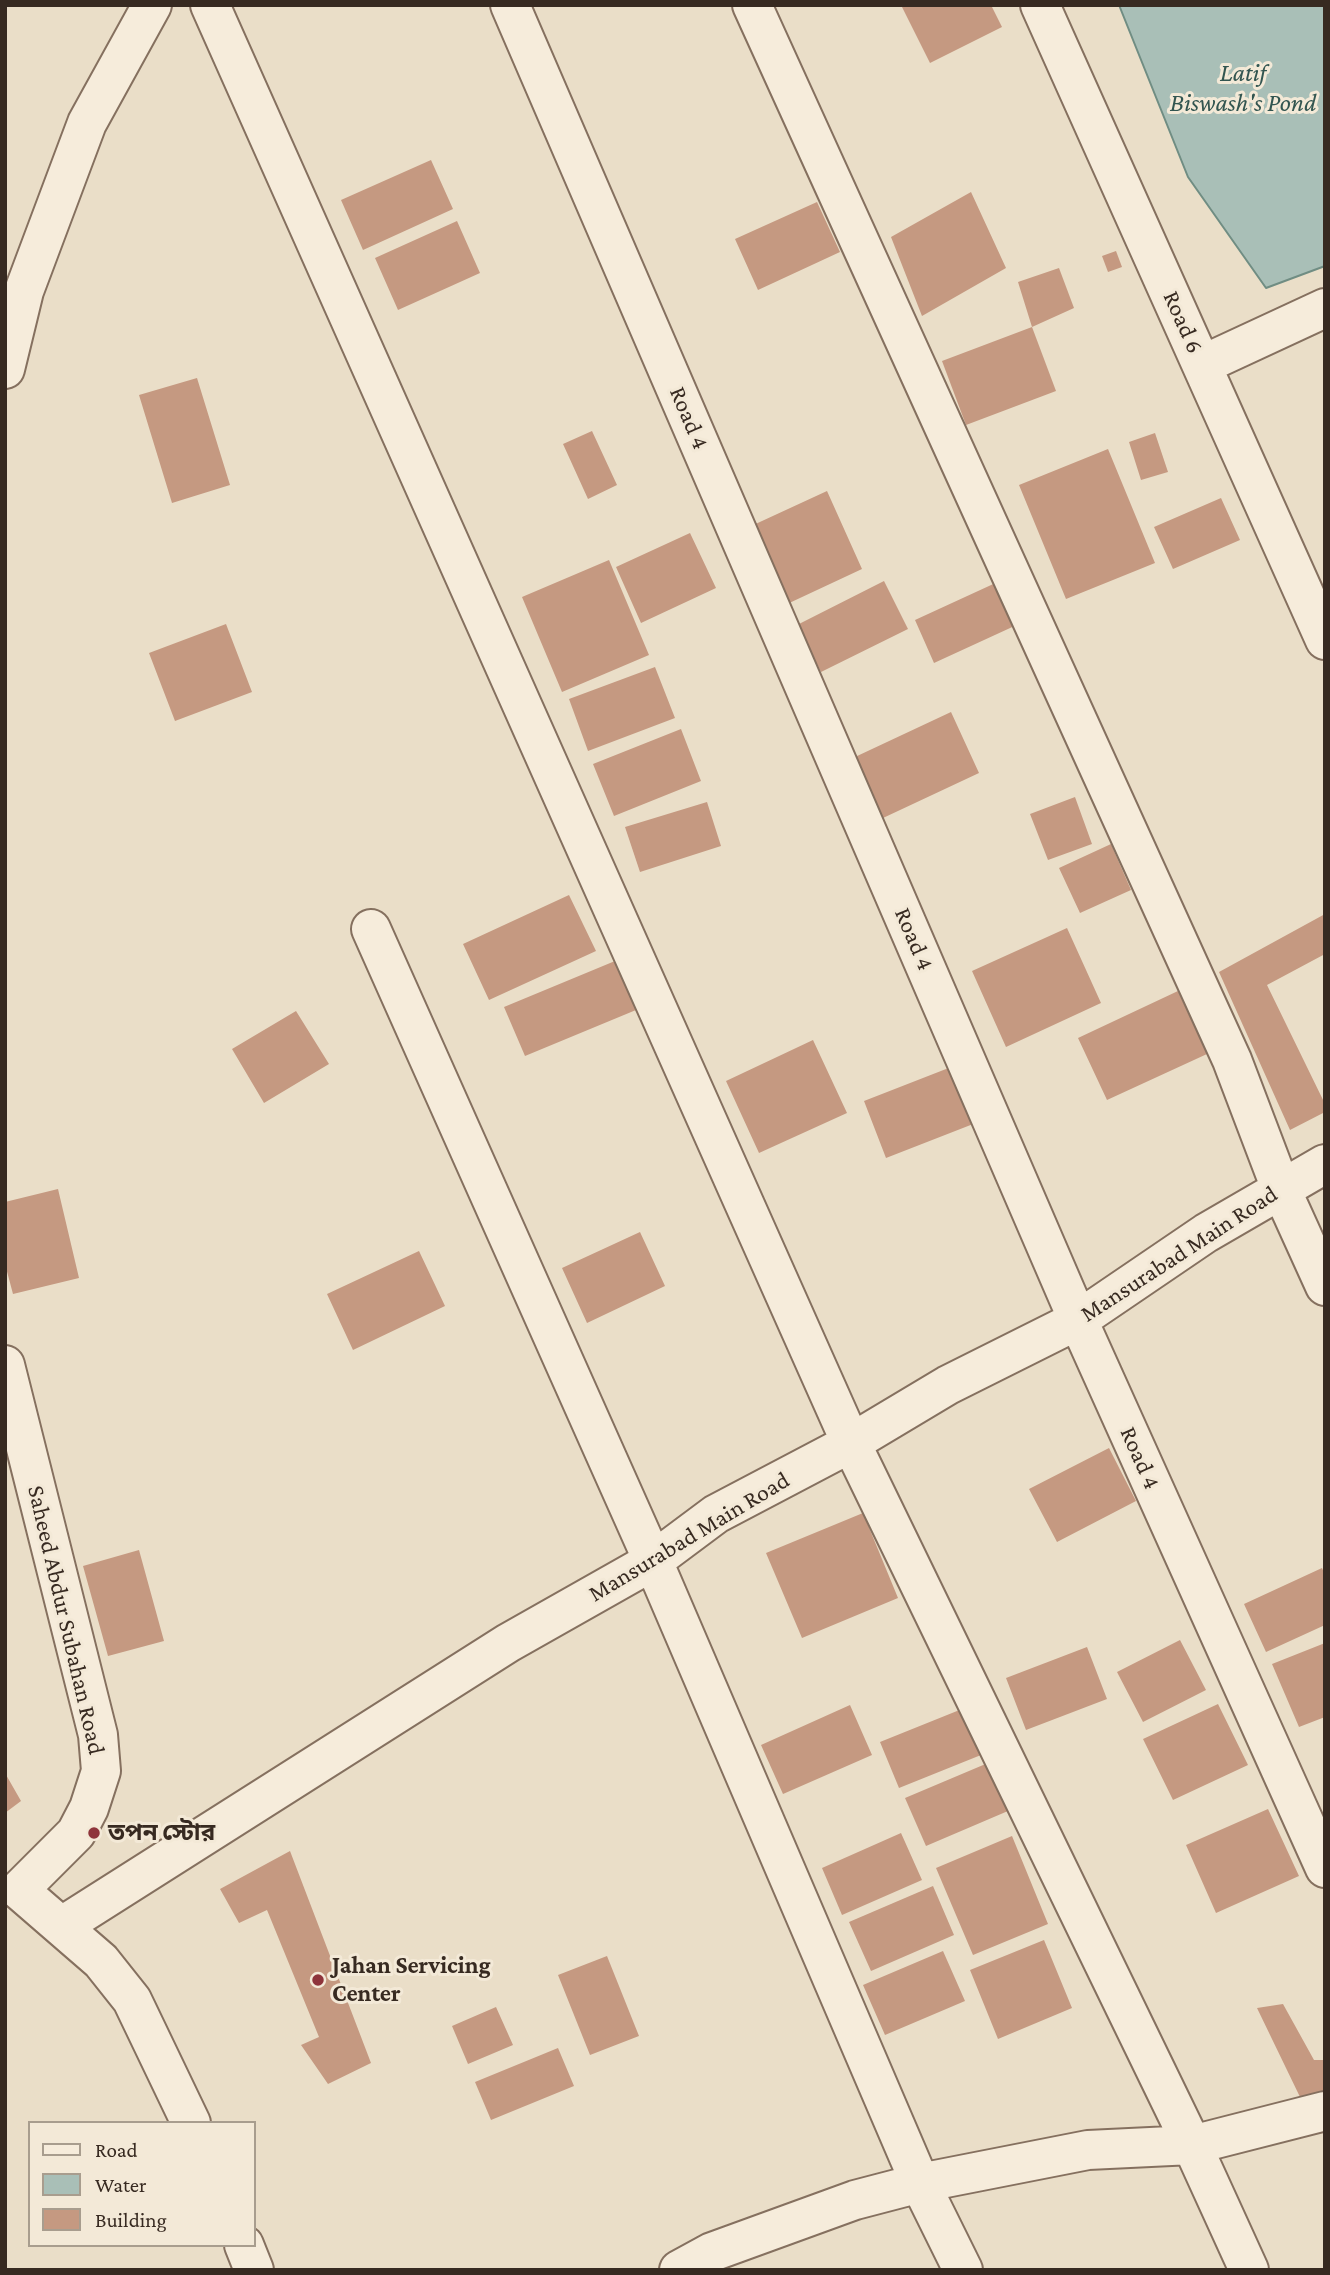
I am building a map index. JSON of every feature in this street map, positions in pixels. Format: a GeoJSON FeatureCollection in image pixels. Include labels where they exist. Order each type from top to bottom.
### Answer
{"type":"FeatureCollection","features":[{"type":"Feature","properties":{"kind":"street"},"geometry":{"type":"LineString","coordinates":[[5,369],[24,291],[87,123],[152,5]]}},
{"type":"Feature","properties":{"kind":"street"},"geometry":{"type":"LineString","coordinates":[[210,5],[851,1443],[1192,2145],[1249,2270]]}},
{"type":"Feature","properties":{"kind":"street","name":"Road 4"},"geometry":{"type":"LineString","coordinates":[[510,5],[1078,1320],[1325,1868]]}},
{"type":"Feature","properties":{"kind":"street"},"geometry":{"type":"LineString","coordinates":[[752,5],[1220,1034],[1280,1189],[1325,1286]]}},
{"type":"Feature","properties":{"kind":"street","name":"Road 6"},"geometry":{"type":"LineString","coordinates":[[1040,5],[1325,640]]}},
{"type":"Feature","properties":{"kind":"street"},"geometry":{"type":"LineString","coordinates":[[1202,365],[1325,308]]}},
{"type":"Feature","properties":{"kind":"street"},"geometry":{"type":"LineString","coordinates":[[371,929],[653,1561],[920,2183],[963,2270]]}},
{"type":"Feature","properties":{"kind":"street","name":"Mansurabad Main Road"},"geometry":{"type":"LineString","coordinates":[[62,1926],[508,1643],[653,1561],[716,1514],[851,1443],[948,1385],[1078,1320],[1206,1233],[1325,1164]]}},
{"type":"Feature","properties":{"kind":"street","name":"Saheed Abdur Subahan Road"},"geometry":{"type":"LineString","coordinates":[[5,1365],[98,1735],[101,1771],[89,1808],[76,1833],[12,1895],[62,1926],[101,1961],[132,2000],[190,2121]]}},
{"type":"Feature","properties":{"kind":"street"},"geometry":{"type":"LineString","coordinates":[[679,2270],[712,2252],[842,2204],[920,2183],[1088,2150],[1192,2145],[1325,2111]]}},
{"type":"Feature","properties":{"kind":"street"},"geometry":{"type":"LineString","coordinates":[[245,2247],[254,2270]]}},
{"type":"Feature","properties":{"kind":"water","name":"Latif Biswash's Pond"},"geometry":{"type":"Polygon","coordinates":[[[1119,5],[1325,5],[1325,266],[1266,288],[1188,177],[1119,5]]]}},
{"type":"Feature","properties":{"kind":"building"},"geometry":{"type":"Polygon","coordinates":[[[901,5],[991,5],[1002,27],[930,63],[901,5]]]}},
{"type":"Feature","properties":{"kind":"building"},"geometry":{"type":"Polygon","coordinates":[[[431,160],[453,209],[363,250],[341,200],[431,160]]]}},
{"type":"Feature","properties":{"kind":"building"},"geometry":{"type":"Polygon","coordinates":[[[971,192],[1006,268],[922,316],[891,237],[971,192]]]}},
{"type":"Feature","properties":{"kind":"building"},"geometry":{"type":"Polygon","coordinates":[[[817,202],[840,252],[758,290],[735,239],[817,202]]]}},
{"type":"Feature","properties":{"kind":"building"},"geometry":{"type":"Polygon","coordinates":[[[457,221],[480,273],[398,310],[375,258],[457,221]]]}},
{"type":"Feature","properties":{"kind":"building"},"geometry":{"type":"Polygon","coordinates":[[[1116,251],[1122,267],[1108,272],[1102,256],[1116,251]]]}},
{"type":"Feature","properties":{"kind":"building"},"geometry":{"type":"Polygon","coordinates":[[[1059,268],[1074,308],[1032,327],[1018,282],[1059,268]]]}},
{"type":"Feature","properties":{"kind":"building"},"geometry":{"type":"Polygon","coordinates":[[[1032,327],[1056,391],[966,425],[942,361],[1032,327]]]}},
{"type":"Feature","properties":{"kind":"building"},"geometry":{"type":"Polygon","coordinates":[[[197,378],[230,485],[172,503],[139,395],[197,378]]]}},
{"type":"Feature","properties":{"kind":"building"},"geometry":{"type":"Polygon","coordinates":[[[592,431],[617,485],[588,499],[563,444],[592,431]]]}},
{"type":"Feature","properties":{"kind":"building"},"geometry":{"type":"Polygon","coordinates":[[[1155,433],[1168,472],[1141,480],[1129,442],[1155,433]]]}},
{"type":"Feature","properties":{"kind":"building"},"geometry":{"type":"Polygon","coordinates":[[[1108,449],[1155,563],[1066,599],[1019,485],[1108,449]]]}},
{"type":"Feature","properties":{"kind":"building"},"geometry":{"type":"Polygon","coordinates":[[[827,491],[862,569],[785,605],[749,527],[827,491]]]}},
{"type":"Feature","properties":{"kind":"building"},"geometry":{"type":"Polygon","coordinates":[[[1221,498],[1240,540],[1173,569],[1154,527],[1221,498]]]}},
{"type":"Feature","properties":{"kind":"building"},"geometry":{"type":"Polygon","coordinates":[[[690,533],[716,588],[641,623],[616,567],[690,533]]]}},
{"type":"Feature","properties":{"kind":"building"},"geometry":{"type":"Polygon","coordinates":[[[609,560],[649,655],[562,692],[522,597],[609,560]]]}},
{"type":"Feature","properties":{"kind":"building"},"geometry":{"type":"Polygon","coordinates":[[[1002,580],[1021,623],[934,663],[915,620],[1002,580]]]}},
{"type":"Feature","properties":{"kind":"building"},"geometry":{"type":"Polygon","coordinates":[[[884,581],[908,629],[821,672],[797,625],[884,581]]]}},
{"type":"Feature","properties":{"kind":"building"},"geometry":{"type":"Polygon","coordinates":[[[226,624],[252,692],[175,721],[149,653],[226,624]]]}},
{"type":"Feature","properties":{"kind":"building"},"geometry":{"type":"Polygon","coordinates":[[[655,667],[675,718],[588,751],[569,699],[655,667]]]}},
{"type":"Feature","properties":{"kind":"building"},"geometry":{"type":"Polygon","coordinates":[[[951,712],[979,773],[883,818],[855,757],[951,712]]]}},
{"type":"Feature","properties":{"kind":"building"},"geometry":{"type":"Polygon","coordinates":[[[681,729],[701,781],[614,816],[593,764],[681,729]]]}},
{"type":"Feature","properties":{"kind":"building"},"geometry":{"type":"Polygon","coordinates":[[[1075,797],[1092,844],[1048,860],[1030,814],[1075,797]]]}},
{"type":"Feature","properties":{"kind":"building"},"geometry":{"type":"Polygon","coordinates":[[[707,802],[721,846],[640,872],[625,827],[707,802]]]}},
{"type":"Feature","properties":{"kind":"building"},"geometry":{"type":"Polygon","coordinates":[[[1111,844],[1131,890],[1080,913],[1059,868],[1111,844]]]}},
{"type":"Feature","properties":{"kind":"building"},"geometry":{"type":"Polygon","coordinates":[[[569,895],[596,951],[489,1000],[463,944],[569,895]]]}},
{"type":"Feature","properties":{"kind":"building"},"geometry":{"type":"Polygon","coordinates":[[[1325,914],[1325,954],[1267,985],[1325,1104],[1325,1112],[1290,1130],[1219,972],[1325,914]]]}},
{"type":"Feature","properties":{"kind":"building"},"geometry":{"type":"Polygon","coordinates":[[[1067,928],[1101,1003],[1006,1047],[972,971],[1067,928]]]}},
{"type":"Feature","properties":{"kind":"building"},"geometry":{"type":"Polygon","coordinates":[[[615,961],[636,1010],[525,1056],[504,1007],[615,961]]]}},
{"type":"Feature","properties":{"kind":"building"},"geometry":{"type":"Polygon","coordinates":[[[1178,991],[1207,1054],[1107,1100],[1078,1038],[1178,991]]]}},
{"type":"Feature","properties":{"kind":"building"},"geometry":{"type":"Polygon","coordinates":[[[296,1011],[329,1064],[264,1103],[232,1049],[296,1011]]]}},
{"type":"Feature","properties":{"kind":"building"},"geometry":{"type":"Polygon","coordinates":[[[813,1040],[847,1113],[759,1153],[726,1081],[813,1040]]]}},
{"type":"Feature","properties":{"kind":"building"},"geometry":{"type":"Polygon","coordinates":[[[964,1062],[986,1119],[886,1158],[864,1101],[964,1062]]]}},
{"type":"Feature","properties":{"kind":"building"},"geometry":{"type":"Polygon","coordinates":[[[58,1189],[79,1278],[13,1294],[5,1264],[5,1202],[58,1189]]]}},
{"type":"Feature","properties":{"kind":"building"},"geometry":{"type":"Polygon","coordinates":[[[640,1232],[665,1286],[587,1323],[562,1268],[640,1232]]]}},
{"type":"Feature","properties":{"kind":"building"},"geometry":{"type":"Polygon","coordinates":[[[419,1251],[445,1306],[353,1350],[327,1294],[419,1251]]]}},
{"type":"Feature","properties":{"kind":"building"},"geometry":{"type":"Polygon","coordinates":[[[1109,1448],[1136,1501],[1057,1542],[1029,1489],[1109,1448]]]}},
{"type":"Feature","properties":{"kind":"building"},"geometry":{"type":"Polygon","coordinates":[[[863,1513],[898,1598],[802,1638],[766,1553],[863,1513]]]}},
{"type":"Feature","properties":{"kind":"building"},"geometry":{"type":"Polygon","coordinates":[[[139,1550],[164,1641],[108,1656],[83,1566],[139,1550]]]}},
{"type":"Feature","properties":{"kind":"building"},"geometry":{"type":"Polygon","coordinates":[[[1322,1568],[1325,1575],[1325,1625],[1266,1652],[1244,1604],[1322,1568]]]}},
{"type":"Feature","properties":{"kind":"building"},"geometry":{"type":"Polygon","coordinates":[[[1180,1640],[1206,1690],[1143,1722],[1117,1672],[1180,1640]]]}},
{"type":"Feature","properties":{"kind":"building"},"geometry":{"type":"Polygon","coordinates":[[[1325,1643],[1325,1717],[1299,1727],[1272,1664],[1325,1643]]]}},
{"type":"Feature","properties":{"kind":"building"},"geometry":{"type":"Polygon","coordinates":[[[1087,1647],[1107,1699],[1026,1730],[1006,1678],[1087,1647]]]}},
{"type":"Feature","properties":{"kind":"building"},"geometry":{"type":"Polygon","coordinates":[[[1218,1704],[1248,1765],[1173,1800],[1143,1739],[1218,1704]]]}},
{"type":"Feature","properties":{"kind":"building"},"geometry":{"type":"Polygon","coordinates":[[[850,1705],[872,1755],[783,1794],[761,1745],[850,1705]]]}},
{"type":"Feature","properties":{"kind":"building"},"geometry":{"type":"Polygon","coordinates":[[[962,1709],[981,1755],[899,1788],[880,1742],[962,1709]]]}},
{"type":"Feature","properties":{"kind":"building"},"geometry":{"type":"Polygon","coordinates":[[[995,1760],[1015,1808],[926,1846],[905,1798],[995,1760]]]}},
{"type":"Feature","properties":{"kind":"building"},"geometry":{"type":"Polygon","coordinates":[[[5,1773],[21,1801],[5,1813],[5,1773]]]}},
{"type":"Feature","properties":{"kind":"building"},"geometry":{"type":"Polygon","coordinates":[[[1268,1809],[1299,1876],[1216,1913],[1186,1845],[1268,1809]]]}},
{"type":"Feature","properties":{"kind":"building"},"geometry":{"type":"Polygon","coordinates":[[[901,1833],[922,1880],[842,1915],[822,1868],[901,1833]]]}},
{"type":"Feature","properties":{"kind":"building"},"geometry":{"type":"Polygon","coordinates":[[[1012,1836],[1048,1924],[973,1955],[936,1868],[1012,1836]]]}},
{"type":"Feature","properties":{"kind":"building","name":"Jahan Servicing Center"},"geometry":{"type":"Polygon","coordinates":[[[290,1851],[371,2063],[328,2084],[301,2045],[319,2037],[267,1910],[239,1923],[220,1889],[290,1851]]]}},
{"type":"Feature","properties":{"kind":"building"},"geometry":{"type":"Polygon","coordinates":[[[933,1886],[954,1935],[871,1971],[849,1922],[933,1886]]]}},
{"type":"Feature","properties":{"kind":"building"},"geometry":{"type":"Polygon","coordinates":[[[1044,1940],[1072,2008],[998,2039],[970,1970],[1044,1940]]]}},
{"type":"Feature","properties":{"kind":"building"},"geometry":{"type":"Polygon","coordinates":[[[943,1951],[965,2001],[885,2035],[863,1985],[943,1951]]]}},
{"type":"Feature","properties":{"kind":"building"},"geometry":{"type":"Polygon","coordinates":[[[607,1956],[639,2036],[590,2055],[558,1975],[607,1956]]]}},
{"type":"Feature","properties":{"kind":"building"},"geometry":{"type":"Polygon","coordinates":[[[1283,2004],[1314,2060],[1325,2060],[1325,2095],[1300,2097],[1257,2008],[1283,2004]]]}},
{"type":"Feature","properties":{"kind":"building"},"geometry":{"type":"Polygon","coordinates":[[[496,2007],[513,2045],[468,2064],[452,2026],[496,2007]]]}},
{"type":"Feature","properties":{"kind":"building"},"geometry":{"type":"Polygon","coordinates":[[[558,2048],[574,2086],[491,2120],[475,2082],[558,2048]]]}},
{"type":"Feature","properties":{"kind":"place","name":"তপন স্টোর"},"geometry":{"type":"Point","coordinates":[94,1833]}},
{"type":"Feature","properties":{"kind":"place","name":"Jahan Servicing Center"},"geometry":{"type":"Point","coordinates":[318,1980]}}]}
